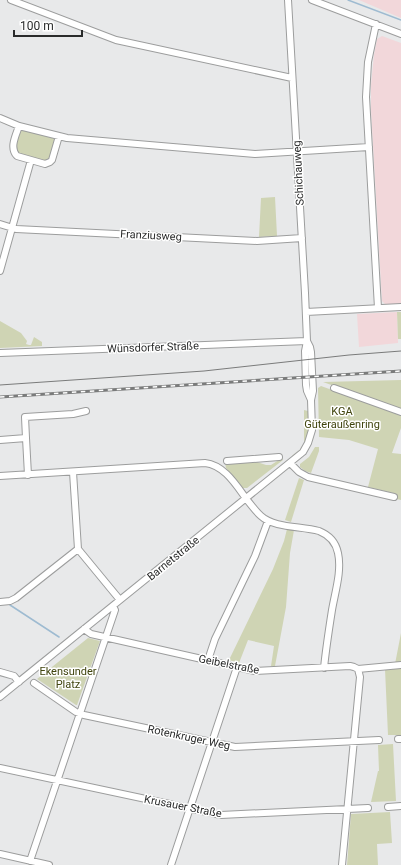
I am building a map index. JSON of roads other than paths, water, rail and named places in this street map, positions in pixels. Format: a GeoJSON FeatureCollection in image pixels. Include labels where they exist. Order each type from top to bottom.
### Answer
{"type":"FeatureCollection","features":[{"type":"Feature","properties":{"kind":"street"},"geometry":{"type":"LineString","coordinates":[[11,0],[116,40],[292,78]]}},
{"type":"Feature","properties":{"kind":"street"},"geometry":{"type":"LineString","coordinates":[[312,0],[401,34]]}},
{"type":"Feature","properties":{"kind":"street","name":"Schichauweg"},"geometry":{"type":"LineString","coordinates":[[289,2],[307,341]]}},
{"type":"Feature","properties":{"kind":"street"},"geometry":{"type":"LineString","coordinates":[[376,24],[371,45],[366,102],[378,308]]}},
{"type":"Feature","properties":{"kind":"street"},"geometry":{"type":"LineString","coordinates":[[0,118],[19,126],[59,136],[255,154],[369,147]]}},
{"type":"Feature","properties":{"kind":"street"},"geometry":{"type":"LineString","coordinates":[[19,126],[13,151],[17,156],[45,164],[50,162],[59,136]]}},
{"type":"Feature","properties":{"kind":"street"},"geometry":{"type":"LineString","coordinates":[[0,271],[30,160]]}},
{"type":"Feature","properties":{"kind":"street","name":"Franziusweg"},"geometry":{"type":"LineString","coordinates":[[0,224],[12,228],[257,241],[302,238]]}},
{"type":"Feature","properties":{"kind":"street"},"geometry":{"type":"LineString","coordinates":[[306,312],[401,307]]}},
{"type":"Feature","properties":{"kind":"street","name":"Wünsdorfer Straße"},"geometry":{"type":"LineString","coordinates":[[0,354],[307,341]]}},
{"type":"Feature","properties":{"kind":"street","name":"Barnetstraße"},"geometry":{"type":"LineString","coordinates":[[0,698],[303,452],[310,440],[312,430],[311,400],[306,385],[305,348],[307,341]]}},
{"type":"Feature","properties":{"kind":"street"},"geometry":{"type":"LineString","coordinates":[[334,388],[401,412]]}},
{"type":"Feature","properties":{"kind":"street"},"geometry":{"type":"LineString","coordinates":[[28,475],[25,417],[73,414],[86,411]]}},
{"type":"Feature","properties":{"kind":"street"},"geometry":{"type":"LineString","coordinates":[[0,440],[26,438]]}},
{"type":"Feature","properties":{"kind":"street"},"geometry":{"type":"LineString","coordinates":[[227,461],[279,458]]}},
{"type":"Feature","properties":{"kind":"street"},"geometry":{"type":"LineString","coordinates":[[0,476],[208,463],[220,468],[258,513],[268,521],[321,532],[332,540],[337,549],[339,568],[329,625],[324,668]]}},
{"type":"Feature","properties":{"kind":"street"},"geometry":{"type":"LineString","coordinates":[[290,463],[299,472],[308,477],[394,497]]}},
{"type":"Feature","properties":{"kind":"street"},"geometry":{"type":"LineString","coordinates":[[73,472],[78,549],[120,600]]}},
{"type":"Feature","properties":{"kind":"street"},"geometry":{"type":"LineString","coordinates":[[208,660],[218,631],[255,556],[268,521]]}},
{"type":"Feature","properties":{"kind":"street"},"geometry":{"type":"LineString","coordinates":[[0,602],[10,601],[16,598],[78,549]]}},
{"type":"Feature","properties":{"kind":"street"},"geometry":{"type":"LineString","coordinates":[[30,861],[115,610],[113,606]]}},
{"type":"Feature","properties":{"kind":"street","name":"Geibelstraße"},"geometry":{"type":"LineString","coordinates":[[84,629],[91,634],[255,671],[350,666],[354,666],[358,669],[401,665]]}},
{"type":"Feature","properties":{"kind":"street"},"geometry":{"type":"LineString","coordinates":[[171,865],[237,667]]}},
{"type":"Feature","properties":{"kind":"street"},"geometry":{"type":"LineString","coordinates":[[342,865],[360,677],[358,669]]}},
{"type":"Feature","properties":{"kind":"street"},"geometry":{"type":"LineString","coordinates":[[0,672],[14,676],[19,682]]}},
{"type":"Feature","properties":{"kind":"street","name":"Rotenkruger Weg"},"geometry":{"type":"LineString","coordinates":[[34,683],[80,713],[238,747],[379,740]]}},
{"type":"Feature","properties":{"kind":"street","name":"Krusauer Straße"},"geometry":{"type":"LineString","coordinates":[[0,768],[223,815],[368,808]]}},
{"type":"Feature","properties":{"kind":"street"},"geometry":{"type":"LineString","coordinates":[[388,807],[401,806]]}},
{"type":"Feature","properties":{"kind":"street"},"geometry":{"type":"LineString","coordinates":[[0,854],[49,865]]}},
{"type":"Feature","properties":{"kind":"waterway"},"geometry":{"type":"LineString","coordinates":[[348,0],[401,20]]}},
{"type":"Feature","properties":{"kind":"waterway"},"geometry":{"type":"LineString","coordinates":[[10,605],[59,637]]}},
{"type":"Feature","properties":{"kind":"tram line"},"geometry":{"type":"LineString","coordinates":[[0,385],[204,371],[349,355],[401,351]]}},
{"type":"Feature","properties":{"kind":"railway"},"geometry":{"type":"LineString","coordinates":[[0,397],[401,371]]}},
{"type":"Feature","properties":{"kind":"park label","name":"KGA Güteraußenring"},"geometry":{"type":"Point","coordinates":[342,417]}},
{"type":"Feature","properties":{"kind":"park label","name":"Ekensunder Platz"},"geometry":{"type":"Point","coordinates":[68,677]}}]}
